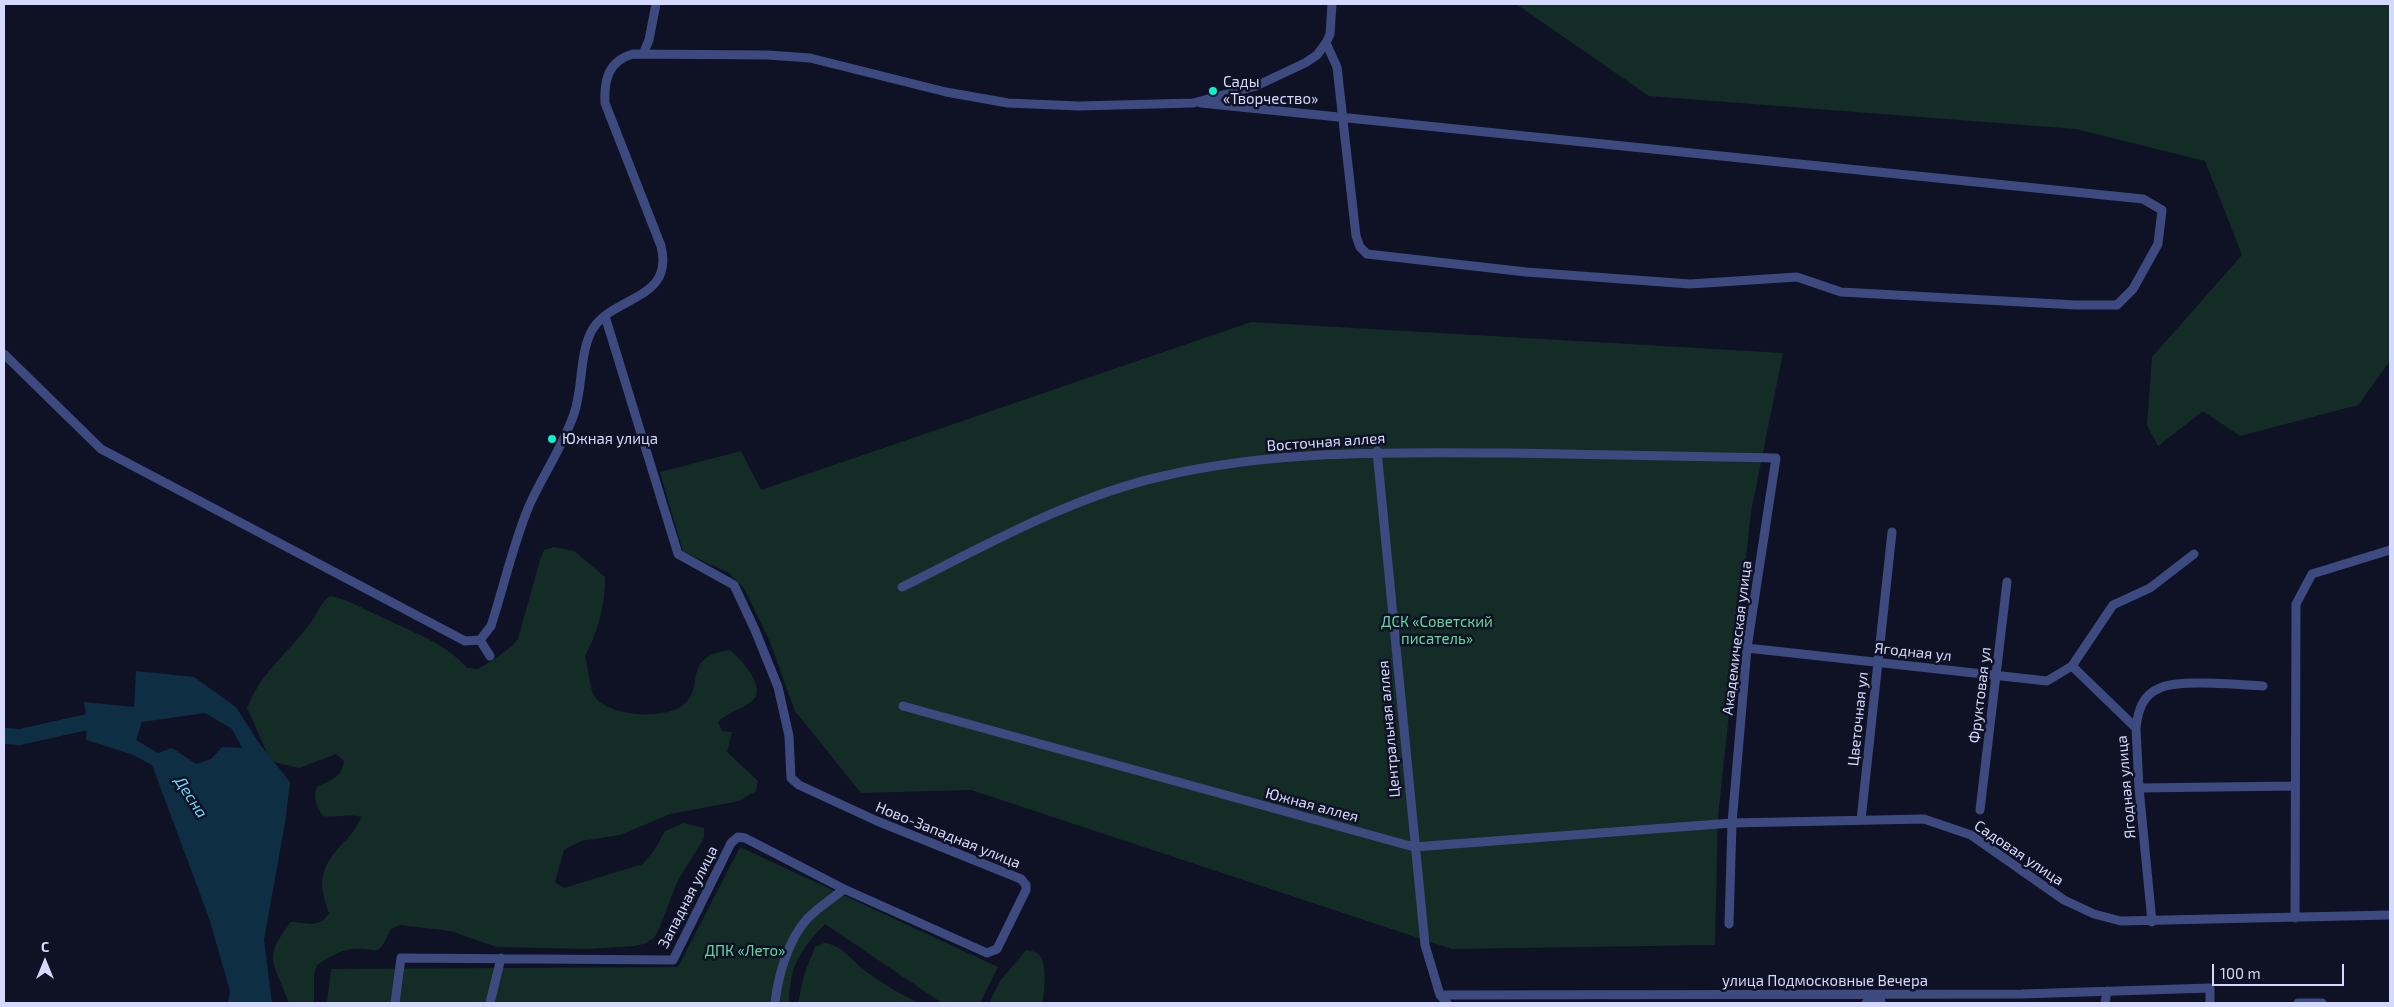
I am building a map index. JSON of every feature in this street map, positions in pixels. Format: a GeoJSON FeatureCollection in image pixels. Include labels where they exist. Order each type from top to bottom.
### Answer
{"type":"FeatureCollection","features":[{"type":"Feature","properties":{"kind":"street"},"geometry":{"type":"LineString","coordinates":[[643,54],[649,40],[656,4]]}},
{"type":"Feature","properties":{"kind":"street"},"geometry":{"type":"LineString","coordinates":[[1201,103],[1256,86],[1296,68],[1317,55],[1326,44],[1332,24],[1332,4]]}},
{"type":"Feature","properties":{"kind":"street"},"geometry":{"type":"LineString","coordinates":[[4,354],[101,449],[465,641],[480,640],[491,626],[529,507],[568,430],[576,408],[591,332],[604,316],[654,286],[662,271],[661,246],[605,104],[605,80],[611,68],[626,56],[643,54],[768,55],[810,58],[946,92],[1008,103],[1079,106],[1201,103],[1344,117],[2143,199],[2162,210],[2158,244],[2133,289],[2117,305],[1841,292],[1797,277],[1680,283],[1517,271],[1367,254],[1360,247],[1356,236],[1344,117],[1338,67],[1326,44]]}},
{"type":"Feature","properties":{"kind":"street","name":"Ново-Западная улица"},"geometry":{"type":"LineString","coordinates":[[604,316],[678,554],[734,585],[755,630],[778,687],[789,736],[791,778],[799,785],[877,821],[1021,879],[1026,885],[1026,890],[997,949],[987,953],[844,889]]}},
{"type":"Feature","properties":{"kind":"street","name":"Восточная аллея"},"geometry":{"type":"LineString","coordinates":[[902,587],[1013,532],[1080,502],[1158,477],[1240,462],[1377,452],[1776,458]]}},
{"type":"Feature","properties":{"kind":"street","name":"Центральная аллея"},"geometry":{"type":"LineString","coordinates":[[1377,452],[1414,848],[1425,945],[1440,995]]}},
{"type":"Feature","properties":{"kind":"street","name":"Академическая улица"},"geometry":{"type":"LineString","coordinates":[[1729,924],[1728,823],[1747,648],[1776,458]]}},
{"type":"Feature","properties":{"kind":"street","name":"Цветочная ул"},"geometry":{"type":"LineString","coordinates":[[1861,820],[1892,532]]}},
{"type":"Feature","properties":{"kind":"street"},"geometry":{"type":"LineString","coordinates":[[2295,918],[2296,604],[2312,574],[2390,550]]}},
{"type":"Feature","properties":{"kind":"street"},"geometry":{"type":"LineString","coordinates":[[2072,666],[2112,605],[2150,588],[2194,554]]}},
{"type":"Feature","properties":{"kind":"street","name":"Фруктовая ул"},"geometry":{"type":"LineString","coordinates":[[1980,810],[2007,582]]}},
{"type":"Feature","properties":{"kind":"street"},"geometry":{"type":"LineString","coordinates":[[480,640],[490,656]]}},
{"type":"Feature","properties":{"kind":"street","name":"Ягодная ул"},"geometry":{"type":"LineString","coordinates":[[1747,648],[2047,681],[2072,666]]}},
{"type":"Feature","properties":{"kind":"street","name":"Ягодная улица"},"geometry":{"type":"LineString","coordinates":[[2072,666],[2136,728],[2139,788],[2152,922]]}},
{"type":"Feature","properties":{"kind":"street"},"geometry":{"type":"LineString","coordinates":[[2136,728],[2138,712],[2146,698],[2160,688],[2193,684],[2263,686]]}},
{"type":"Feature","properties":{"kind":"street","name":"Южная аллея"},"geometry":{"type":"LineString","coordinates":[[903,706],[1414,848],[1728,823]]}},
{"type":"Feature","properties":{"kind":"street"},"geometry":{"type":"LineString","coordinates":[[2139,788],[2296,786]]}},
{"type":"Feature","properties":{"kind":"street","name":"Садовая улица"},"geometry":{"type":"LineString","coordinates":[[1728,823],[1924,818],[1971,835],[2064,900],[2094,914],[2121,921],[2152,922],[2390,915]]}},
{"type":"Feature","properties":{"kind":"street","name":"Западная улица"},"geometry":{"type":"LineString","coordinates":[[395,1003],[401,958],[673,960],[731,844],[738,837],[745,838],[844,889]]}},
{"type":"Feature","properties":{"kind":"street"},"geometry":{"type":"LineString","coordinates":[[775,1003],[777,987],[793,941],[807,919],[844,889]]}},
{"type":"Feature","properties":{"kind":"street"},"geometry":{"type":"LineString","coordinates":[[490,1003],[501,958]]}},
{"type":"Feature","properties":{"kind":"street","name":"улица Подмосковные Вечера"},"geometry":{"type":"LineString","coordinates":[[1440,995],[1880,999],[2210,988],[2210,1003]]}},
{"type":"Feature","properties":{"kind":"street"},"geometry":{"type":"LineString","coordinates":[[2104,1003],[2106,991]]}},
{"type":"Feature","properties":{"kind":"street"},"geometry":{"type":"LineString","coordinates":[[2017,1003],[2022,994]]}},
{"type":"Feature","properties":{"kind":"street"},"geometry":{"type":"LineString","coordinates":[[1440,995],[1447,1003]]}},
{"type":"Feature","properties":{"kind":"street"},"geometry":{"type":"LineString","coordinates":[[1866,1003],[1880,999]]}},
{"type":"Feature","properties":{"kind":"street"},"geometry":{"type":"LineString","coordinates":[[2298,1003],[2322,1003]]}},
{"type":"Feature","properties":{"kind":"green space"},"geometry":{"type":"Polygon","coordinates":[[[1516,4],[2390,4],[2390,361],[2358,405],[2240,436],[2203,411],[2158,446],[2147,425],[2152,357],[2242,255],[2205,161],[2076,129],[1649,96],[1516,4]]]}},
{"type":"Feature","properties":{"kind":"green space","name":"ДСК «Советский писатель»"},"geometry":{"type":"Polygon","coordinates":[[[1251,322],[1783,353],[1751,512],[1718,816],[1715,945],[1452,949],[971,790],[861,793],[795,711],[770,642],[744,588],[729,573],[683,552],[660,472],[741,451],[761,490],[1251,322]]]}},
{"type":"Feature","properties":{"kind":"green space"},"geometry":{"type":"Polygon","coordinates":[[[554,547],[574,551],[605,577],[600,618],[585,656],[593,694],[602,704],[612,709],[637,714],[662,713],[682,706],[689,699],[693,691],[699,666],[704,659],[730,650],[746,667],[755,682],[756,696],[751,702],[718,722],[722,731],[732,732],[727,752],[758,781],[756,791],[739,801],[670,814],[620,835],[581,841],[564,850],[555,882],[564,888],[643,864],[655,849],[665,831],[684,823],[704,828],[704,838],[677,882],[659,929],[654,938],[646,943],[636,946],[587,949],[497,947],[450,931],[400,925],[391,929],[380,949],[343,951],[317,965],[314,975],[314,1003],[289,1003],[274,962],[273,954],[276,945],[291,922],[313,924],[323,921],[329,913],[322,884],[325,868],[335,852],[354,831],[361,817],[351,815],[323,816],[317,806],[315,795],[317,787],[335,778],[343,767],[344,761],[336,754],[299,768],[274,762],[268,755],[247,708],[253,694],[330,596],[352,603],[420,635],[450,652],[467,668],[478,669],[512,646],[518,639],[540,560],[544,550],[554,547]]]}},
{"type":"Feature","properties":{"kind":"green space","name":"ДПК «Лето»"},"geometry":{"type":"Polygon","coordinates":[[[740,847],[998,967],[980,1003],[942,1003],[825,924],[802,951],[791,979],[789,1003],[327,1003],[331,969],[678,967],[740,847]]]}},
{"type":"Feature","properties":{"kind":"green space"},"geometry":{"type":"Polygon","coordinates":[[[824,943],[831,944],[842,950],[871,975],[919,1003],[798,1003],[804,975],[815,947],[824,943]]]}},
{"type":"Feature","properties":{"kind":"green space"},"geometry":{"type":"Polygon","coordinates":[[[1026,950],[1037,953],[1043,963],[1045,981],[1042,1003],[989,1003],[1000,981],[1026,950]]]}},
{"type":"Feature","properties":{"kind":"water"},"geometry":{"type":"Polygon","coordinates":[[[136,671],[194,677],[236,707],[259,743],[290,782],[285,823],[264,940],[272,1003],[228,1003],[230,991],[209,918],[152,765],[131,754],[86,740],[87,722],[84,702],[134,707],[136,671]],[[205,713],[142,722],[136,740],[158,753],[172,748],[196,764],[211,759],[222,747],[242,748],[232,729],[205,713]]]}},
{"type":"Feature","properties":{"kind":"waterway","name":"Десна"},"geometry":{"type":"LineString","coordinates":[[4,736],[20,737],[87,722],[104,732]]}},
{"type":"Feature","properties":{"kind":"place","name":"Сады «Творчество»"},"geometry":{"type":"Point","coordinates":[1213,91]}},
{"type":"Feature","properties":{"kind":"place","name":"Южная улица"},"geometry":{"type":"Point","coordinates":[552,439]}}]}
